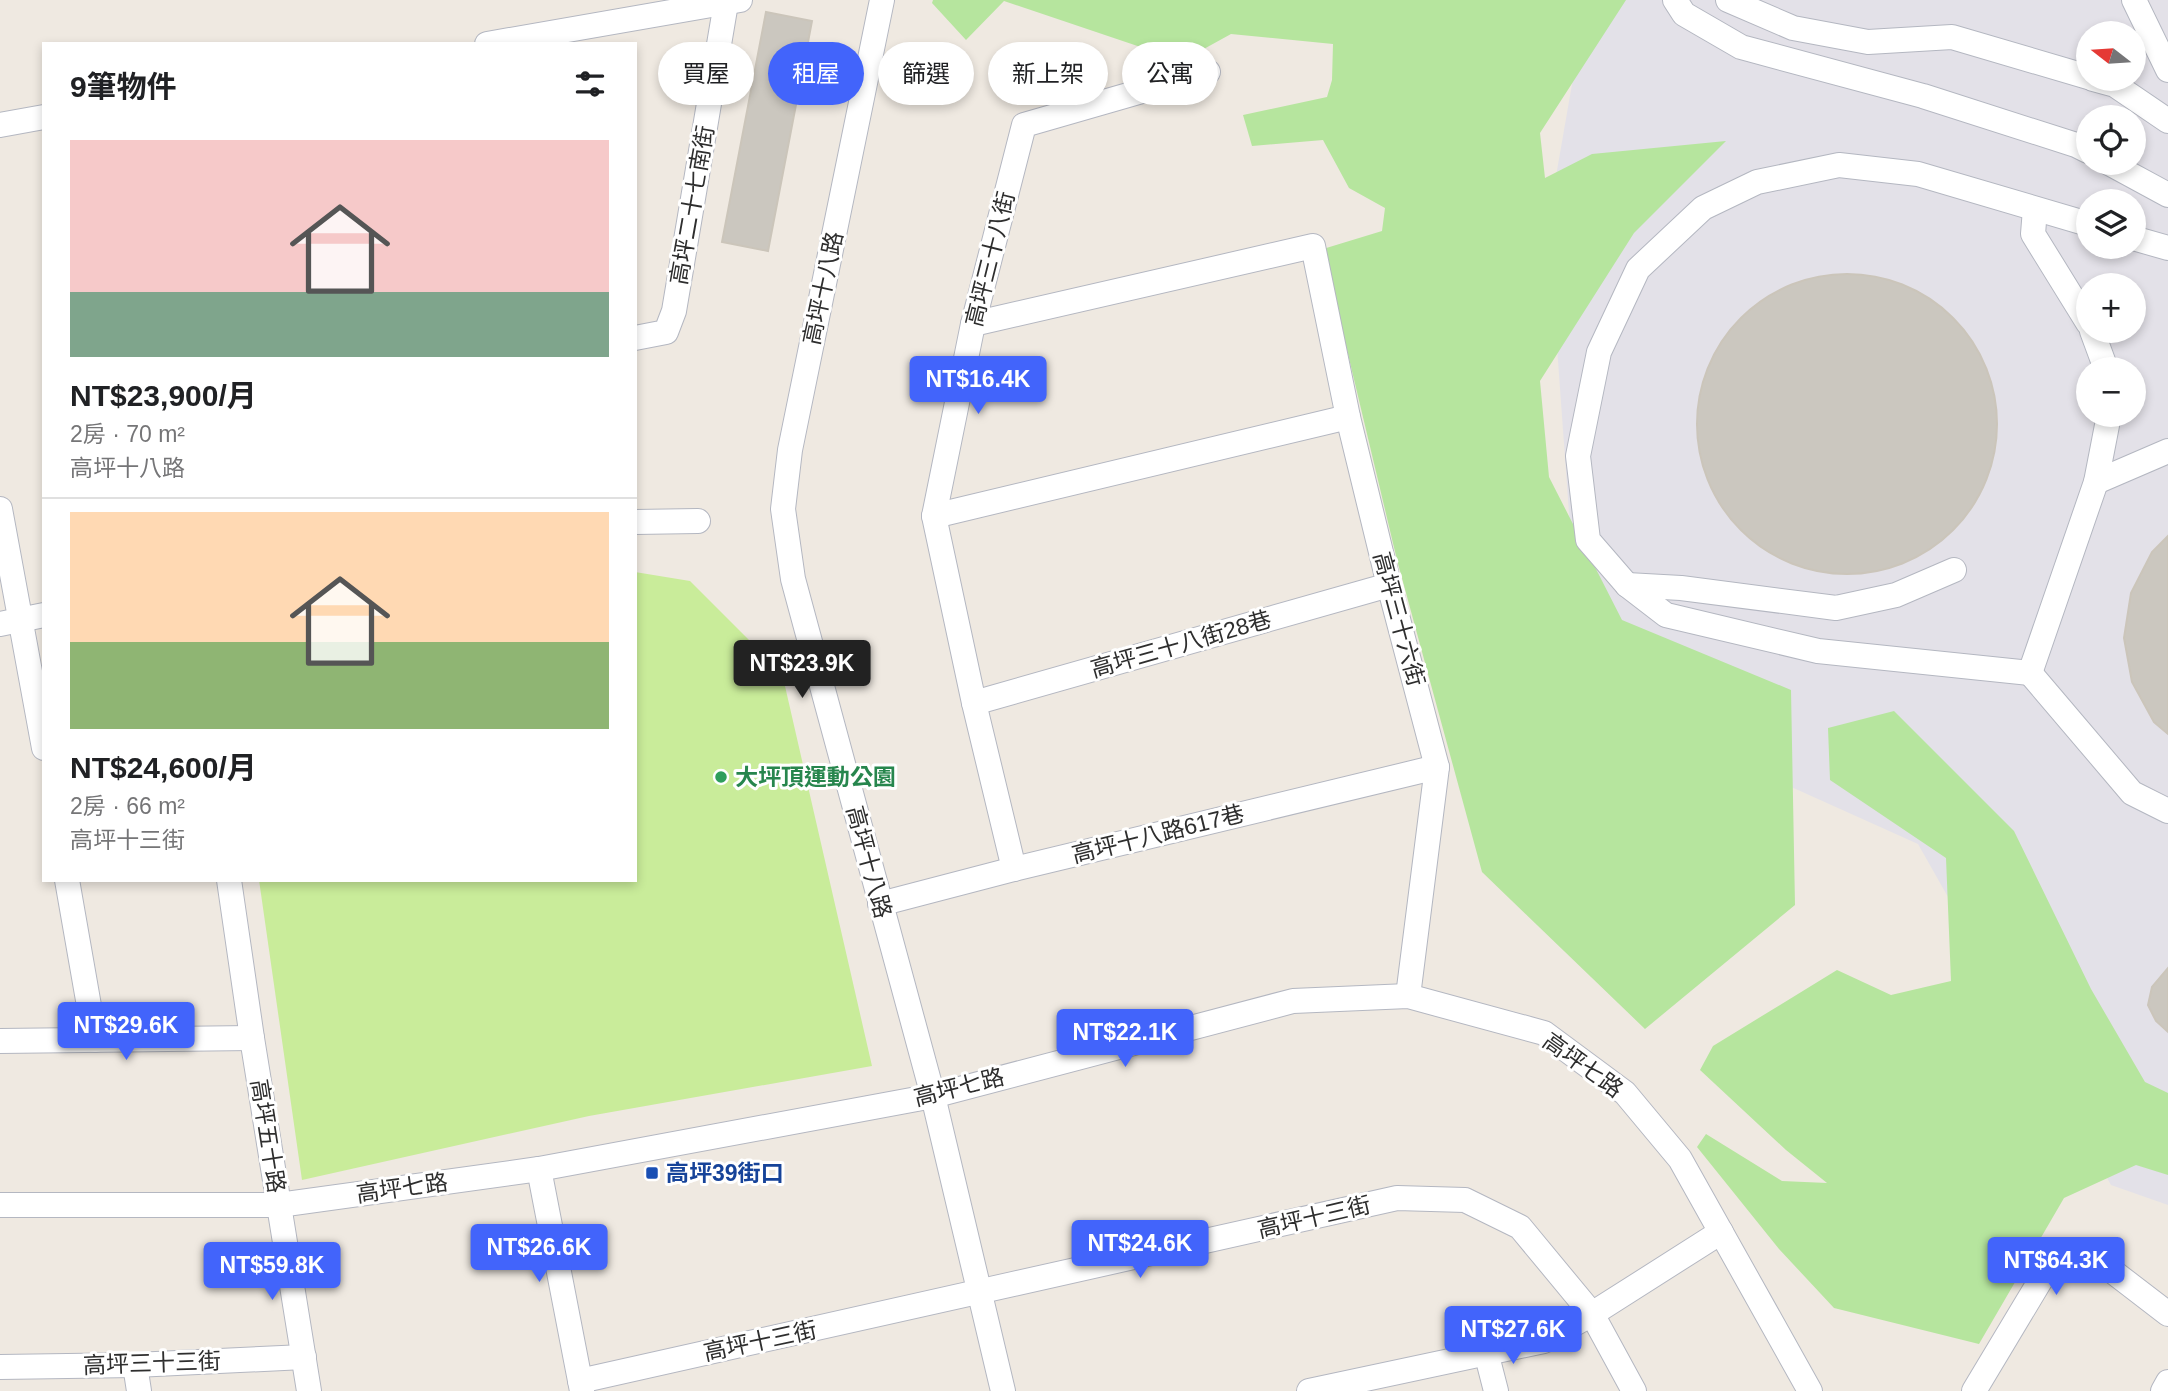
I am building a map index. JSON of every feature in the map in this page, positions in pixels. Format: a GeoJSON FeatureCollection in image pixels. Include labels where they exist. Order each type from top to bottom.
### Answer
{"type":"FeatureCollection","features":[{"type":"Feature","properties":{"kind":"street","name":"高坪十八路"},"geometry":{"type":"LineString","coordinates":[[882,0],[793,437],[783,509],[793,579],[933,1096],[1003,1391]]}},
{"type":"Feature","properties":{"kind":"street"},"geometry":{"type":"LineString","coordinates":[[1675,0],[1684,14],[1741,47],[1923,96],[2076,145]]}},
{"type":"Feature","properties":{"kind":"street"},"geometry":{"type":"LineString","coordinates":[[1728,0],[1793,27],[1868,42],[1952,37],[2076,73]]}},
{"type":"Feature","properties":{"kind":"street"},"geometry":{"type":"LineString","coordinates":[[2134,0],[2168,70]]}},
{"type":"Feature","properties":{"kind":"street"},"geometry":{"type":"LineString","coordinates":[[498,42],[733,1]]}},
{"type":"Feature","properties":{"kind":"street","name":"高坪二十七南街"},"geometry":{"type":"LineString","coordinates":[[637,338],[666,332],[674,311],[733,1]]}},
{"type":"Feature","properties":{"kind":"street"},"geometry":{"type":"LineString","coordinates":[[2124,91],[2168,121]]}},
{"type":"Feature","properties":{"kind":"street","name":"高坪三十八街"},"geometry":{"type":"LineString","coordinates":[[1014,869],[974,703],[934,516],[973,324],[1024,125],[1122,97]]}},
{"type":"Feature","properties":{"kind":"street"},"geometry":{"type":"LineString","coordinates":[[0,125],[42,117]]}},
{"type":"Feature","properties":{"kind":"street"},"geometry":{"type":"LineString","coordinates":[[2076,221],[1918,174],[1839,164],[1757,182],[1703,208],[1638,269],[1599,352],[1578,456],[1588,540],[1627,585],[1666,615],[1818,651],[2030,673],[2132,793],[2168,811]]}},
{"type":"Feature","properties":{"kind":"street"},"geometry":{"type":"LineString","coordinates":[[2131,175],[2168,195]]}},
{"type":"Feature","properties":{"kind":"street"},"geometry":{"type":"LineString","coordinates":[[2035,209],[2033,234],[2076,304]]}},
{"type":"Feature","properties":{"kind":"street"},"geometry":{"type":"LineString","coordinates":[[2146,242],[2168,248]]}},
{"type":"Feature","properties":{"kind":"street","name":"高坪三十六街"},"geometry":{"type":"LineString","coordinates":[[973,324],[1313,246],[1348,417],[1437,767],[1408,996]]}},
{"type":"Feature","properties":{"kind":"street"},"geometry":{"type":"LineString","coordinates":[[934,516],[1348,417]]}},
{"type":"Feature","properties":{"kind":"street"},"geometry":{"type":"LineString","coordinates":[[2030,673],[2096,482],[2107,427]]}},
{"type":"Feature","properties":{"kind":"street"},"geometry":{"type":"LineString","coordinates":[[2096,482],[2168,451]]}},
{"type":"Feature","properties":{"kind":"street"},"geometry":{"type":"LineString","coordinates":[[0,509],[42,736]]}},
{"type":"Feature","properties":{"kind":"street"},"geometry":{"type":"LineString","coordinates":[[637,522],[698,521]]}},
{"type":"Feature","properties":{"kind":"street"},"geometry":{"type":"LineString","coordinates":[[1627,585],[1681,588],[1836,608],[1896,595],[1954,570]]}},
{"type":"Feature","properties":{"kind":"street","name":"高坪三十八街28巷"},"geometry":{"type":"LineString","coordinates":[[974,703],[1389,584]]}},
{"type":"Feature","properties":{"kind":"street","name":"高坪十八路617巷"},"geometry":{"type":"LineString","coordinates":[[880,904],[1437,767]]}},
{"type":"Feature","properties":{"kind":"street"},"geometry":{"type":"LineString","coordinates":[[67,882],[95,1040]]}},
{"type":"Feature","properties":{"kind":"street","name":"高坪五十路"},"geometry":{"type":"LineString","coordinates":[[229,882],[309,1391]]}},
{"type":"Feature","properties":{"kind":"street","name":"高坪七路"},"geometry":{"type":"LineString","coordinates":[[0,1205],[279,1205],[539,1169],[933,1096],[1293,1001],[1408,996],[1544,1033],[1625,1093],[1680,1159],[1810,1391]]}},
{"type":"Feature","properties":{"kind":"street"},"geometry":{"type":"LineString","coordinates":[[0,1041],[252,1038]]}},
{"type":"Feature","properties":{"kind":"street"},"geometry":{"type":"LineString","coordinates":[[539,1169],[581,1386]]}},
{"type":"Feature","properties":{"kind":"street","name":"高坪十三街"},"geometry":{"type":"LineString","coordinates":[[581,1386],[1397,1198],[1465,1200],[1520,1227],[1592,1314],[1633,1391]]}},
{"type":"Feature","properties":{"kind":"street"},"geometry":{"type":"LineString","coordinates":[[1309,1391],[1544,1341],[1592,1314],[1721,1232]]}},
{"type":"Feature","properties":{"kind":"street"},"geometry":{"type":"LineString","coordinates":[[1974,1391],[2055,1256],[2103,1264],[2168,1314]]}},
{"type":"Feature","properties":{"kind":"street"},"geometry":{"type":"LineString","coordinates":[[1486,1352],[1496,1391]]}},
{"type":"Feature","properties":{"kind":"street","name":"高坪三十三街"},"geometry":{"type":"LineString","coordinates":[[0,1367],[135,1365],[304,1357]]}},
{"type":"Feature","properties":{"kind":"street"},"geometry":{"type":"LineString","coordinates":[[135,1365],[139,1391]]}},
{"type":"Feature","properties":{"kind":"street"},"geometry":{"type":"LineString","coordinates":[[2163,1391],[2168,1382]]}},
{"type":"Feature","properties":{"kind":"shaded area"},"geometry":{"type":"Polygon","coordinates":[[[1582,0],[2168,0],[2168,1205],[2111,1185],[1918,844],[1582,693],[1548,222],[1582,27],[1582,0]]]}},
{"type":"Feature","properties":{"kind":"green space"},"geometry":{"type":"Polygon","coordinates":[[[933,0],[1626,0],[1540,133],[1545,178],[1592,154],[1726,141],[1634,233],[1540,381],[1549,477],[1622,620],[1791,690],[1795,905],[1645,1029],[1482,872],[1397,560],[1323,249],[1382,231],[1385,208],[1349,188],[1323,140],[1252,146],[1243,115],[1327,97],[1332,80],[1333,44],[1231,34],[1216,42],[1126,42],[1004,1],[966,40],[932,3],[933,0]]]}},
{"type":"Feature","properties":{"kind":"green space","name":"大坪頂運動公園"},"geometry":{"type":"Polygon","coordinates":[[[637,572],[690,581],[782,673],[872,1066],[589,1116],[302,1180],[259,882],[637,882],[637,572]]]}},
{"type":"Feature","properties":{"kind":"green space"},"geometry":{"type":"Polygon","coordinates":[[[1894,711],[2014,831],[2091,989],[2145,1082],[2168,1093],[2168,1175],[2136,1165],[2064,1198],[1979,1344],[1834,1308],[1779,1249],[1697,1147],[1706,1134],[1782,1181],[1827,1183],[1786,1150],[1700,1070],[1713,1046],[1837,970],[1891,995],[1951,981],[1946,858],[1830,780],[1828,728],[1894,711]]]}},
{"type":"Feature","properties":{"kind":"building"},"geometry":{"type":"Polygon","coordinates":[[[766,12],[812,21],[808,42],[768,42],[768,105],[796,105],[768,251],[722,242],[748,105],[754,105],[754,75],[766,12]]]}},
{"type":"Feature","properties":{"kind":"building"},"geometry":{"type":"Polygon","coordinates":[[[1847,274],[1876,277],[1904,286],[1918,292],[1953,318],[1979,353],[1985,367],[1994,395],[1997,424],[1994,453],[1985,481],[1979,495],[1953,530],[1918,556],[1904,562],[1876,571],[1847,574],[1818,571],[1790,562],[1776,556],[1741,530],[1715,495],[1709,481],[1700,453],[1697,424],[1700,395],[1709,367],[1715,353],[1741,318],[1776,292],[1790,286],[1818,277],[1847,274]]]}},
{"type":"Feature","properties":{"kind":"building"},"geometry":{"type":"Polygon","coordinates":[[[2168,536],[2168,734],[2154,722],[2132,682],[2124,638],[2131,593],[2152,552],[2168,536]]]}},
{"type":"Feature","properties":{"kind":"building"},"geometry":{"type":"Polygon","coordinates":[[[2168,968],[2168,1032],[2156,1021],[2148,1005],[2152,987],[2168,968]]]}},
{"type":"Feature","properties":{"kind":"place","name":"大坪頂運動公園"},"geometry":{"type":"Point","coordinates":[721,777]}},
{"type":"Feature","properties":{"kind":"place","name":"高坪39街口"},"geometry":{"type":"Point","coordinates":[652,1173]}}]}
